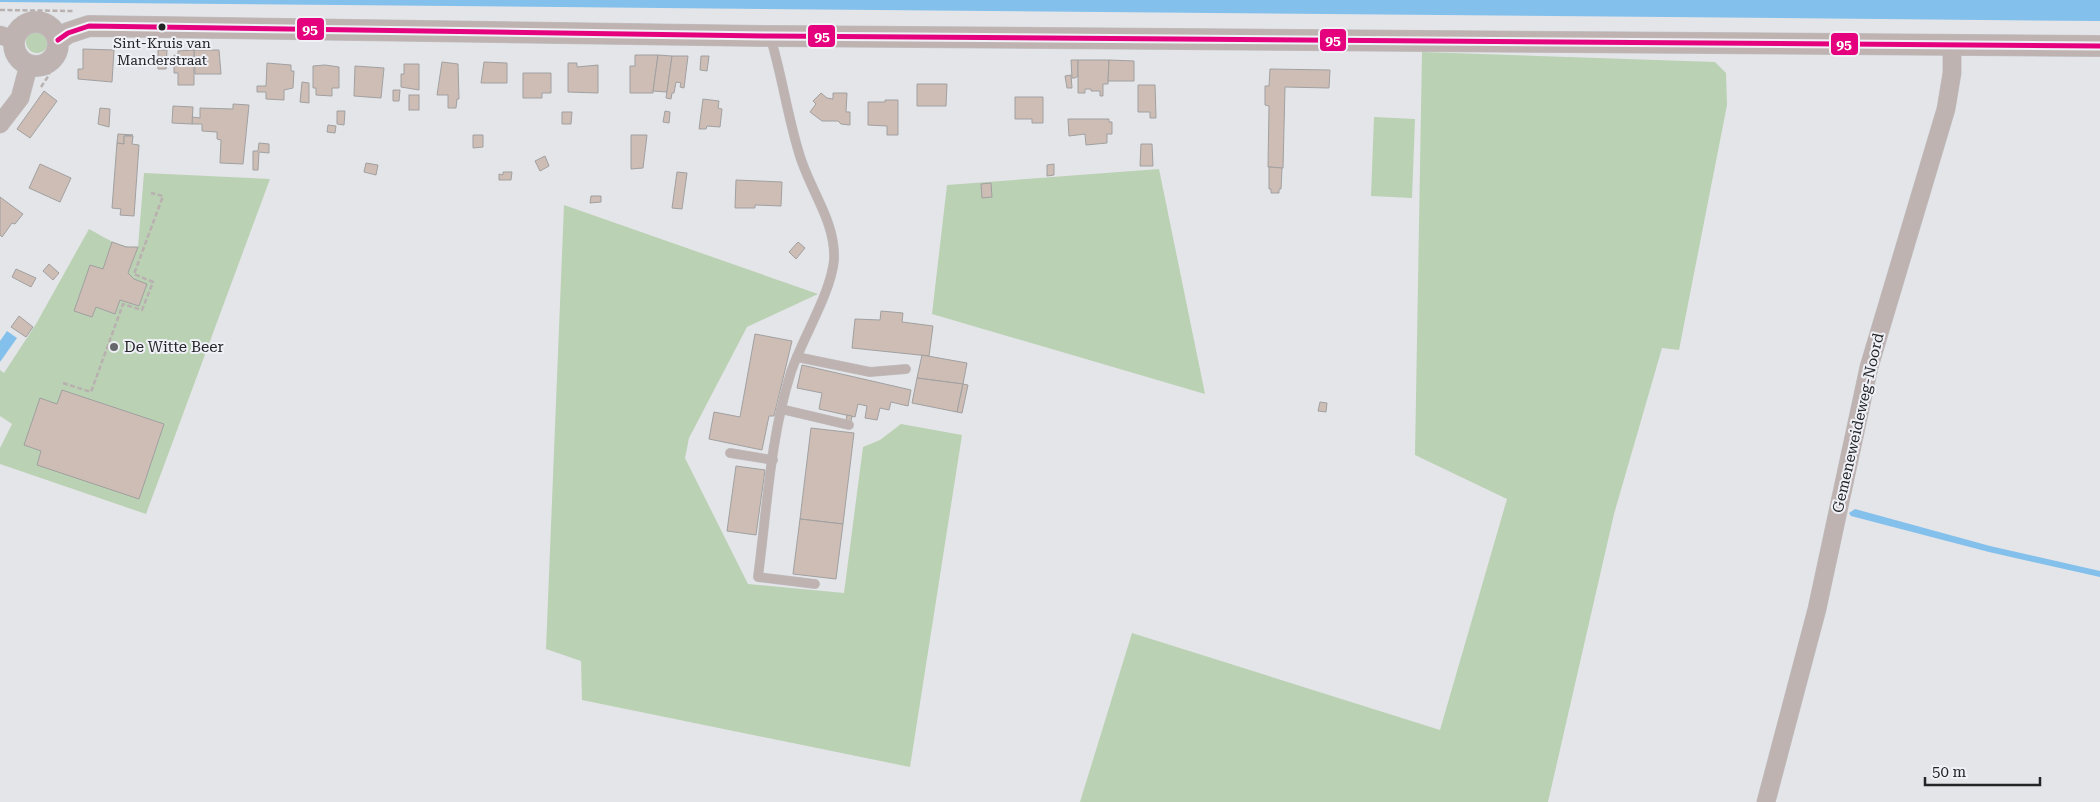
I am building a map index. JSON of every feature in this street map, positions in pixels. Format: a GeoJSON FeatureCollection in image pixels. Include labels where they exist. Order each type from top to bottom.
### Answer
{"type":"FeatureCollection","features":[{"type":"Feature","properties":{"kind":"street"},"geometry":{"type":"LineString","coordinates":[[40,16],[55,32],[58,40],[55,54],[51,60],[44,64],[29,64],[17,55],[7,37],[40,16]]}},
{"type":"Feature","properties":{"kind":"street"},"geometry":{"type":"LineString","coordinates":[[58,40],[68,33],[89,26],[770,36],[2100,46]]}},
{"type":"Feature","properties":{"kind":"street","name":"Gemeneweideweg-Noord"},"geometry":{"type":"LineString","coordinates":[[1766,802],[1817,609],[1869,367],[1946,109],[1952,73],[1952,45]]}},
{"type":"Feature","properties":{"kind":"street"},"geometry":{"type":"LineString","coordinates":[[0,124],[20,98],[29,64]]}},
{"type":"Feature","properties":{"kind":"lane"},"geometry":{"type":"LineString","coordinates":[[770,36],[783,78],[790,120],[800,156],[829,223],[834,261],[829,280],[797,357],[781,410],[758,577],[815,584]]}},
{"type":"Feature","properties":{"kind":"lane"},"geometry":{"type":"LineString","coordinates":[[797,357],[870,372],[906,369]]}},
{"type":"Feature","properties":{"kind":"lane"},"geometry":{"type":"LineString","coordinates":[[781,410],[849,425]]}},
{"type":"Feature","properties":{"kind":"lane"},"geometry":{"type":"LineString","coordinates":[[730,454],[773,460]]}},
{"type":"Feature","properties":{"kind":"path"},"geometry":{"type":"LineString","coordinates":[[63,383],[91,392],[123,304],[142,310],[152,282],[134,274],[163,196],[151,193]]}},
{"type":"Feature","properties":{"kind":"green space"},"geometry":{"type":"Polygon","coordinates":[[[37,31],[45,34],[48,42],[45,50],[37,53],[29,50],[26,42],[29,34],[37,31]]]}},
{"type":"Feature","properties":{"kind":"green space"},"geometry":{"type":"Polygon","coordinates":[[[1422,52],[1715,62],[1726,73],[1727,105],[1679,350],[1662,348],[1614,514],[1548,802],[1080,802],[1132,633],[1440,730],[1507,499],[1415,455],[1422,52]]]}},
{"type":"Feature","properties":{"kind":"green space"},"geometry":{"type":"Polygon","coordinates":[[[1374,117],[1415,119],[1412,198],[1371,196],[1374,117]]]}},
{"type":"Feature","properties":{"kind":"green space"},"geometry":{"type":"Polygon","coordinates":[[[1159,169],[1205,394],[932,314],[947,185],[1159,169]]]}},
{"type":"Feature","properties":{"kind":"green space","name":"De Witte Beer"},"geometry":{"type":"Polygon","coordinates":[[[144,173],[270,179],[146,514],[0,464],[0,448],[12,424],[0,416],[0,370],[4,373],[36,324],[89,229],[119,244],[138,247],[144,173]]]}},
{"type":"Feature","properties":{"kind":"green space"},"geometry":{"type":"Polygon","coordinates":[[[564,205],[818,294],[747,327],[689,438],[685,458],[748,584],[844,593],[863,447],[880,440],[901,424],[962,435],[910,767],[582,700],[581,661],[546,649],[564,205]]]}},
{"type":"Feature","properties":{"kind":"water"},"geometry":{"type":"Polygon","coordinates":[[[0,0],[2100,0],[2100,21],[0,2],[0,0]]]}},
{"type":"Feature","properties":{"kind":"water"},"geometry":{"type":"Polygon","coordinates":[[[7,331],[17,338],[0,362],[0,341],[7,331]]]}},
{"type":"Feature","properties":{"kind":"water"},"geometry":{"type":"Polygon","coordinates":[[[1855,509],[1990,546],[2100,571],[2100,577],[1989,552],[1851,516],[1849,513],[1855,509]]]}},
{"type":"Feature","properties":{"kind":"building"},"geometry":{"type":"Polygon","coordinates":[[[83,49],[114,50],[112,82],[78,79],[78,69],[83,69],[83,49]]]}},
{"type":"Feature","properties":{"kind":"building"},"geometry":{"type":"Polygon","coordinates":[[[158,50],[167,50],[166,69],[158,69],[158,50]]]}},
{"type":"Feature","properties":{"kind":"building"},"geometry":{"type":"Polygon","coordinates":[[[194,50],[219,50],[221,74],[195,74],[194,50]]]}},
{"type":"Feature","properties":{"kind":"building"},"geometry":{"type":"Polygon","coordinates":[[[194,50],[194,85],[178,85],[178,73],[174,73],[174,55],[178,57],[178,51],[194,50]]]}},
{"type":"Feature","properties":{"kind":"building"},"geometry":{"type":"Polygon","coordinates":[[[635,55],[658,55],[653,93],[630,93],[630,66],[635,66],[635,55]]]}},
{"type":"Feature","properties":{"kind":"building"},"geometry":{"type":"Polygon","coordinates":[[[658,55],[672,56],[667,92],[653,91],[658,55]]]}},
{"type":"Feature","properties":{"kind":"building"},"geometry":{"type":"Polygon","coordinates":[[[672,56],[688,56],[684,88],[680,87],[681,83],[676,82],[671,99],[666,98],[672,56]]]}},
{"type":"Feature","properties":{"kind":"building"},"geometry":{"type":"Polygon","coordinates":[[[701,56],[709,56],[707,71],[700,70],[701,56]]]}},
{"type":"Feature","properties":{"kind":"building"},"geometry":{"type":"Polygon","coordinates":[[[1071,60],[1078,60],[1078,76],[1075,78],[1072,78],[1071,60]]]}},
{"type":"Feature","properties":{"kind":"building"},"geometry":{"type":"Polygon","coordinates":[[[1078,60],[1109,60],[1108,84],[1103,84],[1103,96],[1100,96],[1100,91],[1091,91],[1091,89],[1085,89],[1085,93],[1078,93],[1078,60]]]}},
{"type":"Feature","properties":{"kind":"building"},"geometry":{"type":"Polygon","coordinates":[[[1109,60],[1134,61],[1134,81],[1108,81],[1109,60]]]}},
{"type":"Feature","properties":{"kind":"building"},"geometry":{"type":"Polygon","coordinates":[[[442,62],[458,64],[459,99],[457,99],[456,108],[448,108],[448,95],[437,95],[442,62]]]}},
{"type":"Feature","properties":{"kind":"building"},"geometry":{"type":"Polygon","coordinates":[[[484,62],[507,63],[507,83],[481,83],[484,62]]]}},
{"type":"Feature","properties":{"kind":"building"},"geometry":{"type":"Polygon","coordinates":[[[267,63],[291,65],[291,71],[294,71],[293,88],[284,90],[284,100],[266,99],[266,92],[257,92],[257,86],[266,86],[267,63]]]}},
{"type":"Feature","properties":{"kind":"building"},"geometry":{"type":"Polygon","coordinates":[[[568,63],[577,63],[577,67],[598,65],[598,93],[568,92],[568,63]]]}},
{"type":"Feature","properties":{"kind":"building"},"geometry":{"type":"Polygon","coordinates":[[[404,64],[419,64],[419,90],[401,87],[401,74],[404,74],[404,64]]]}},
{"type":"Feature","properties":{"kind":"building"},"geometry":{"type":"Polygon","coordinates":[[[313,66],[339,67],[339,88],[332,88],[332,96],[316,95],[316,88],[313,88],[313,66]]]}},
{"type":"Feature","properties":{"kind":"building"},"geometry":{"type":"Polygon","coordinates":[[[355,66],[384,68],[381,98],[354,96],[355,66]]]}},
{"type":"Feature","properties":{"kind":"building"},"geometry":{"type":"Polygon","coordinates":[[[1270,69],[1330,70],[1329,88],[1285,87],[1283,168],[1268,167],[1269,106],[1265,105],[1265,86],[1269,86],[1270,69]]]}},
{"type":"Feature","properties":{"kind":"building"},"geometry":{"type":"Polygon","coordinates":[[[523,73],[551,73],[551,93],[542,93],[542,98],[523,98],[523,73]]]}},
{"type":"Feature","properties":{"kind":"building"},"geometry":{"type":"Polygon","coordinates":[[[1071,75],[1072,88],[1067,88],[1065,76],[1071,75]]]}},
{"type":"Feature","properties":{"kind":"building"},"geometry":{"type":"Polygon","coordinates":[[[302,82],[309,83],[309,103],[300,102],[302,82]]]}},
{"type":"Feature","properties":{"kind":"building"},"geometry":{"type":"Polygon","coordinates":[[[917,84],[947,84],[946,106],[917,106],[917,84]]]}},
{"type":"Feature","properties":{"kind":"building"},"geometry":{"type":"Polygon","coordinates":[[[1138,85],[1155,85],[1156,118],[1150,118],[1150,112],[1138,112],[1138,85]]]}},
{"type":"Feature","properties":{"kind":"building"},"geometry":{"type":"Polygon","coordinates":[[[393,90],[400,90],[399,101],[393,101],[393,90]]]}},
{"type":"Feature","properties":{"kind":"building"},"geometry":{"type":"Polygon","coordinates":[[[44,91],[57,101],[30,138],[17,129],[44,91]]]}},
{"type":"Feature","properties":{"kind":"building"},"geometry":{"type":"Polygon","coordinates":[[[821,93],[827,98],[833,99],[833,93],[847,93],[846,112],[850,112],[850,125],[841,124],[838,121],[822,121],[810,112],[816,104],[813,101],[821,93]]]}},
{"type":"Feature","properties":{"kind":"building"},"geometry":{"type":"Polygon","coordinates":[[[409,95],[419,95],[419,110],[409,110],[409,95]]]}},
{"type":"Feature","properties":{"kind":"building"},"geometry":{"type":"Polygon","coordinates":[[[1015,97],[1043,97],[1043,123],[1032,123],[1032,119],[1015,119],[1015,97]]]}},
{"type":"Feature","properties":{"kind":"building"},"geometry":{"type":"Polygon","coordinates":[[[703,99],[719,101],[718,108],[722,109],[720,127],[707,126],[706,129],[699,129],[703,99]]]}},
{"type":"Feature","properties":{"kind":"building"},"geometry":{"type":"Polygon","coordinates":[[[885,100],[898,100],[898,135],[887,135],[887,126],[868,125],[868,102],[885,102],[885,100]]]}},
{"type":"Feature","properties":{"kind":"building"},"geometry":{"type":"Polygon","coordinates":[[[233,104],[249,105],[243,164],[220,163],[221,140],[217,139],[217,132],[202,131],[202,124],[192,124],[192,117],[200,118],[200,108],[233,109],[233,104]]]}},
{"type":"Feature","properties":{"kind":"building"},"geometry":{"type":"Polygon","coordinates":[[[173,106],[193,107],[192,124],[172,123],[173,106]]]}},
{"type":"Feature","properties":{"kind":"building"},"geometry":{"type":"Polygon","coordinates":[[[100,108],[110,109],[109,127],[98,124],[100,108]]]}},
{"type":"Feature","properties":{"kind":"building"},"geometry":{"type":"Polygon","coordinates":[[[337,111],[345,111],[344,125],[337,124],[337,111]]]}},
{"type":"Feature","properties":{"kind":"building"},"geometry":{"type":"Polygon","coordinates":[[[665,111],[670,112],[669,123],[663,122],[665,111]]]}},
{"type":"Feature","properties":{"kind":"building"},"geometry":{"type":"Polygon","coordinates":[[[562,112],[572,112],[571,124],[562,124],[562,112]]]}},
{"type":"Feature","properties":{"kind":"building"},"geometry":{"type":"Polygon","coordinates":[[[1068,119],[1109,119],[1109,122],[1112,122],[1112,134],[1107,134],[1107,143],[1086,145],[1085,134],[1069,136],[1068,119]]]}},
{"type":"Feature","properties":{"kind":"building"},"geometry":{"type":"Polygon","coordinates":[[[328,125],[336,126],[335,133],[327,132],[328,125]]]}},
{"type":"Feature","properties":{"kind":"building"},"geometry":{"type":"Polygon","coordinates":[[[118,134],[133,135],[124,136],[124,144],[117,143],[118,134]]]}},
{"type":"Feature","properties":{"kind":"building"},"geometry":{"type":"Polygon","coordinates":[[[473,135],[483,135],[483,147],[473,148],[473,135]]]}},
{"type":"Feature","properties":{"kind":"building"},"geometry":{"type":"Polygon","coordinates":[[[631,135],[647,135],[643,168],[631,169],[631,135]]]}},
{"type":"Feature","properties":{"kind":"building"},"geometry":{"type":"Polygon","coordinates":[[[124,136],[133,136],[132,144],[139,145],[134,216],[120,215],[121,209],[112,208],[117,143],[124,144],[124,136]]]}},
{"type":"Feature","properties":{"kind":"building"},"geometry":{"type":"Polygon","coordinates":[[[259,143],[269,144],[269,153],[259,152],[258,170],[253,170],[253,151],[258,151],[259,143]]]}},
{"type":"Feature","properties":{"kind":"building"},"geometry":{"type":"Polygon","coordinates":[[[1141,144],[1152,144],[1153,166],[1140,166],[1141,144]]]}},
{"type":"Feature","properties":{"kind":"building"},"geometry":{"type":"Polygon","coordinates":[[[545,156],[549,166],[540,171],[535,161],[545,156]]]}},
{"type":"Feature","properties":{"kind":"building"},"geometry":{"type":"Polygon","coordinates":[[[366,163],[378,165],[376,175],[364,172],[366,163]]]}},
{"type":"Feature","properties":{"kind":"building"},"geometry":{"type":"Polygon","coordinates":[[[40,164],[71,178],[60,202],[29,188],[40,164]]]}},
{"type":"Feature","properties":{"kind":"building"},"geometry":{"type":"Polygon","coordinates":[[[1054,164],[1054,175],[1047,176],[1047,165],[1054,164]]]}},
{"type":"Feature","properties":{"kind":"building"},"geometry":{"type":"Polygon","coordinates":[[[1269,167],[1282,168],[1281,189],[1279,189],[1279,193],[1271,193],[1271,189],[1269,189],[1269,167]]]}},
{"type":"Feature","properties":{"kind":"building"},"geometry":{"type":"Polygon","coordinates":[[[503,172],[512,172],[511,180],[499,180],[499,174],[503,175],[503,172]]]}},
{"type":"Feature","properties":{"kind":"building"},"geometry":{"type":"Polygon","coordinates":[[[677,172],[687,173],[682,209],[672,208],[677,172]]]}},
{"type":"Feature","properties":{"kind":"building"},"geometry":{"type":"Polygon","coordinates":[[[736,180],[782,182],[781,206],[755,205],[755,208],[735,208],[736,180]]]}},
{"type":"Feature","properties":{"kind":"building"},"geometry":{"type":"Polygon","coordinates":[[[991,183],[992,197],[982,198],[981,184],[991,183]]]}},
{"type":"Feature","properties":{"kind":"building"},"geometry":{"type":"Polygon","coordinates":[[[591,196],[601,196],[601,202],[590,203],[591,196]]]}},
{"type":"Feature","properties":{"kind":"building"},"geometry":{"type":"Polygon","coordinates":[[[0,197],[23,214],[15,224],[12,223],[2,237],[0,235],[0,197]]]}},
{"type":"Feature","properties":{"kind":"building"},"geometry":{"type":"Polygon","coordinates":[[[112,242],[126,247],[138,247],[128,273],[134,279],[147,284],[139,306],[120,300],[115,314],[96,307],[92,317],[74,311],[90,265],[103,269],[112,242]]]}},
{"type":"Feature","properties":{"kind":"building"},"geometry":{"type":"Polygon","coordinates":[[[798,242],[805,248],[796,259],[789,252],[798,242]]]}},
{"type":"Feature","properties":{"kind":"building"},"geometry":{"type":"Polygon","coordinates":[[[49,264],[59,273],[53,280],[43,271],[49,264]]]}},
{"type":"Feature","properties":{"kind":"building"},"geometry":{"type":"Polygon","coordinates":[[[16,269],[36,278],[31,287],[12,277],[16,269]]]}},
{"type":"Feature","properties":{"kind":"building"},"geometry":{"type":"Polygon","coordinates":[[[881,311],[903,313],[902,322],[933,326],[929,356],[852,348],[855,319],[880,320],[881,311]]]}},
{"type":"Feature","properties":{"kind":"building"},"geometry":{"type":"Polygon","coordinates":[[[19,316],[33,327],[26,337],[11,327],[19,316]]]}},
{"type":"Feature","properties":{"kind":"building"},"geometry":{"type":"Polygon","coordinates":[[[755,334],[792,341],[774,416],[769,416],[762,450],[709,439],[714,412],[740,417],[755,334]]]}},
{"type":"Feature","properties":{"kind":"building"},"geometry":{"type":"Polygon","coordinates":[[[922,355],[967,363],[963,384],[917,378],[922,355]]]}},
{"type":"Feature","properties":{"kind":"building"},"geometry":{"type":"Polygon","coordinates":[[[802,365],[911,390],[908,406],[891,402],[889,410],[880,408],[877,420],[865,418],[867,406],[858,404],[855,417],[819,409],[822,393],[797,388],[802,365]]]}},
{"type":"Feature","properties":{"kind":"building"},"geometry":{"type":"Polygon","coordinates":[[[917,378],[963,384],[957,412],[912,403],[917,378]]]}},
{"type":"Feature","properties":{"kind":"building"},"geometry":{"type":"Polygon","coordinates":[[[963,384],[968,385],[962,413],[957,412],[963,384]]]}},
{"type":"Feature","properties":{"kind":"building"},"geometry":{"type":"Polygon","coordinates":[[[62,390],[164,424],[139,499],[37,465],[41,451],[24,445],[40,398],[57,404],[62,390]]]}},
{"type":"Feature","properties":{"kind":"building"},"geometry":{"type":"Polygon","coordinates":[[[1320,402],[1327,403],[1326,412],[1318,411],[1320,402]]]}},
{"type":"Feature","properties":{"kind":"building"},"geometry":{"type":"Polygon","coordinates":[[[847,415],[852,416],[851,421],[846,420],[847,415]]]}},
{"type":"Feature","properties":{"kind":"building"},"geometry":{"type":"Polygon","coordinates":[[[811,428],[854,433],[843,524],[800,519],[811,428]]]}},
{"type":"Feature","properties":{"kind":"building"},"geometry":{"type":"Polygon","coordinates":[[[736,466],[765,470],[756,535],[727,531],[736,466]]]}},
{"type":"Feature","properties":{"kind":"building"},"geometry":{"type":"Polygon","coordinates":[[[800,519],[843,524],[836,579],[793,574],[800,519]]]}},
{"type":"Feature","properties":{"kind":"transit line","name":"95"},"geometry":{"type":"LineString","coordinates":[[58,40],[68,33],[89,26],[770,36],[2100,46]]}},
{"type":"Feature","properties":{"kind":"place","name":"Sint-Kruis van Manderstraat"},"geometry":{"type":"Point","coordinates":[162,27]}},
{"type":"Feature","properties":{"kind":"place","name":"De Witte Beer"},"geometry":{"type":"Point","coordinates":[114,347]}}]}
